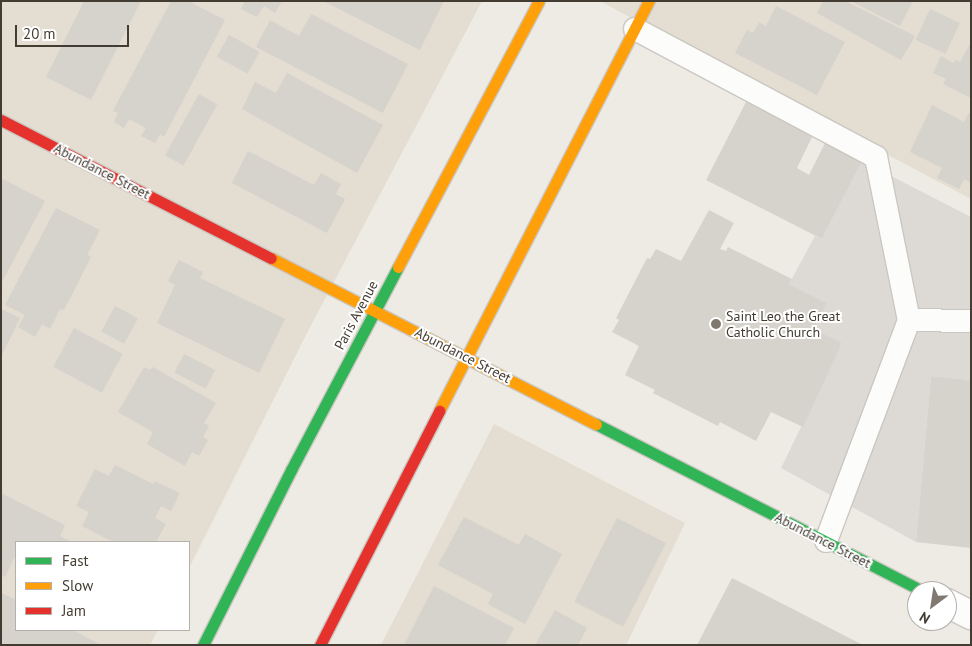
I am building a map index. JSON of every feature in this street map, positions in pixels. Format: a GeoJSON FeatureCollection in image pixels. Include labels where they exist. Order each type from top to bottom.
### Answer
{"type":"FeatureCollection","features":[{"type":"Feature","properties":{"kind":"street","name":"Paris Avenue"},"geometry":{"type":"LineString","coordinates":[[203,645],[291,470],[539,1]]}},
{"type":"Feature","properties":{"kind":"street"},"geometry":{"type":"LineString","coordinates":[[320,645],[649,1]]}},
{"type":"Feature","properties":{"kind":"street","name":"Abundance Street"},"geometry":{"type":"LineString","coordinates":[[1,120],[907,583]]}},
{"type":"Feature","properties":{"kind":"street"},"geometry":{"type":"LineString","coordinates":[[957,608],[971,615]]}},
{"type":"Feature","properties":{"kind":"lane"},"geometry":{"type":"LineString","coordinates":[[635,29],[876,157],[909,320],[826,541]]}},
{"type":"Feature","properties":{"kind":"lane"},"geometry":{"type":"LineString","coordinates":[[909,320],[971,321]]}},
{"type":"Feature","properties":{"kind":"shaded area"},"geometry":{"type":"Polygon","coordinates":[[[1,1],[482,1],[308,331],[190,566],[190,541],[15,541],[15,631],[157,631],[150,645],[1,645],[1,1]]]}},
{"type":"Feature","properties":{"kind":"shaded area"},"geometry":{"type":"Polygon","coordinates":[[[600,1],[971,1],[971,199],[685,47],[600,1]]]}},
{"type":"Feature","properties":{"kind":"shaded area"},"geometry":{"type":"Polygon","coordinates":[[[862,161],[971,217],[971,380],[931,376],[916,542],[781,468],[842,343],[814,329],[827,303],[789,284],[815,236],[822,239],[862,161]]]}},
{"type":"Feature","properties":{"kind":"shaded area"},"geometry":{"type":"Polygon","coordinates":[[[494,424],[685,523],[626,645],[381,645],[494,424]]]}},
{"type":"Feature","properties":{"kind":"building"},"geometry":{"type":"Polygon","coordinates":[[[84,1],[141,1],[91,100],[46,77],[84,1]]]}},
{"type":"Feature","properties":{"kind":"building"},"geometry":{"type":"Polygon","coordinates":[[[171,1],[188,1],[225,20],[164,137],[160,134],[155,143],[141,136],[146,128],[129,119],[124,128],[114,122],[118,113],[113,111],[171,1]]]}},
{"type":"Feature","properties":{"kind":"building"},"geometry":{"type":"Polygon","coordinates":[[[245,1],[282,1],[275,13],[264,6],[257,17],[241,9],[245,1]]]}},
{"type":"Feature","properties":{"kind":"building"},"geometry":{"type":"Polygon","coordinates":[[[323,1],[444,1],[420,50],[323,1]]]}},
{"type":"Feature","properties":{"kind":"building"},"geometry":{"type":"Polygon","coordinates":[[[823,1],[845,1],[915,36],[901,60],[817,13],[823,1]]]}},
{"type":"Feature","properties":{"kind":"building"},"geometry":{"type":"Polygon","coordinates":[[[851,1],[913,1],[900,26],[851,1]]]}},
{"type":"Feature","properties":{"kind":"building"},"geometry":{"type":"Polygon","coordinates":[[[776,6],[845,42],[817,95],[735,53],[747,30],[753,33],[759,22],[766,26],[776,6]]]}},
{"type":"Feature","properties":{"kind":"building"},"geometry":{"type":"Polygon","coordinates":[[[930,9],[960,23],[946,54],[916,40],[930,9]]]}},
{"type":"Feature","properties":{"kind":"building"},"geometry":{"type":"Polygon","coordinates":[[[311,14],[408,64],[383,113],[256,47],[270,20],[299,36],[311,14]]]}},
{"type":"Feature","properties":{"kind":"building"},"geometry":{"type":"Polygon","coordinates":[[[229,35],[260,52],[247,74],[217,57],[229,35]]]}},
{"type":"Feature","properties":{"kind":"building"},"geometry":{"type":"Polygon","coordinates":[[[971,42],[971,98],[943,84],[946,79],[933,73],[941,56],[954,63],[956,60],[960,62],[971,42]]]}},
{"type":"Feature","properties":{"kind":"building"},"geometry":{"type":"Polygon","coordinates":[[[287,73],[383,125],[357,173],[242,109],[255,82],[276,93],[287,73]]]}},
{"type":"Feature","properties":{"kind":"building"},"geometry":{"type":"Polygon","coordinates":[[[199,94],[217,104],[183,165],[165,155],[199,94]]]}},
{"type":"Feature","properties":{"kind":"building"},"geometry":{"type":"Polygon","coordinates":[[[746,102],[813,135],[797,168],[809,175],[825,143],[862,161],[822,239],[706,180],[746,102]]]}},
{"type":"Feature","properties":{"kind":"building"},"geometry":{"type":"Polygon","coordinates":[[[932,105],[964,122],[969,113],[971,114],[971,183],[964,179],[959,189],[937,178],[942,168],[910,152],[932,105]]]}},
{"type":"Feature","properties":{"kind":"building"},"geometry":{"type":"Polygon","coordinates":[[[248,151],[314,185],[321,173],[341,184],[336,194],[345,199],[327,233],[232,183],[248,151]]]}},
{"type":"Feature","properties":{"kind":"building"},"geometry":{"type":"Polygon","coordinates":[[[3,179],[45,201],[1,284],[1,182],[3,179]]]}},
{"type":"Feature","properties":{"kind":"building"},"geometry":{"type":"Polygon","coordinates":[[[56,208],[100,230],[87,255],[91,257],[64,310],[60,309],[50,329],[42,324],[35,337],[18,327],[25,315],[5,305],[56,208]]]}},
{"type":"Feature","properties":{"kind":"building","name":"Saint Leo the Great Catholic Church"},"geometry":{"type":"Polygon","coordinates":[[[709,210],[734,223],[720,249],[726,251],[728,247],[792,279],[789,284],[827,303],[814,329],[842,343],[803,427],[771,412],[756,441],[720,422],[718,426],[653,393],[655,390],[625,375],[639,346],[612,332],[619,320],[616,318],[647,258],[650,259],[656,249],[681,261],[709,210]]]}},
{"type":"Feature","properties":{"kind":"building"},"geometry":{"type":"Polygon","coordinates":[[[179,260],[203,272],[200,278],[285,319],[259,373],[157,323],[175,285],[168,281],[179,260]]]}},
{"type":"Feature","properties":{"kind":"building"},"geometry":{"type":"Polygon","coordinates":[[[115,306],[138,318],[124,344],[101,332],[115,306]]]}},
{"type":"Feature","properties":{"kind":"building"},"geometry":{"type":"Polygon","coordinates":[[[1,309],[20,318],[1,357],[1,309]]]}},
{"type":"Feature","properties":{"kind":"building"},"geometry":{"type":"Polygon","coordinates":[[[74,328],[123,354],[102,393],[53,367],[74,328]]]}},
{"type":"Feature","properties":{"kind":"building"},"geometry":{"type":"Polygon","coordinates":[[[184,354],[215,370],[206,389],[174,373],[184,354]]]}},
{"type":"Feature","properties":{"kind":"building"},"geometry":{"type":"Polygon","coordinates":[[[144,367],[150,370],[153,367],[216,403],[204,423],[209,426],[203,437],[208,440],[199,456],[192,452],[185,466],[147,444],[153,432],[118,412],[144,367]]]}},
{"type":"Feature","properties":{"kind":"building"},"geometry":{"type":"Polygon","coordinates":[[[931,376],[971,380],[971,548],[916,542],[931,376]]]}},
{"type":"Feature","properties":{"kind":"building"},"geometry":{"type":"Polygon","coordinates":[[[115,465],[153,484],[155,481],[180,493],[171,511],[161,506],[155,518],[166,524],[157,541],[111,541],[82,526],[89,512],[76,506],[95,469],[109,476],[115,465]]]}},
{"type":"Feature","properties":{"kind":"building"},"geometry":{"type":"Polygon","coordinates":[[[1,493],[65,525],[60,536],[70,541],[15,541],[15,556],[5,577],[1,575],[1,493]]]}},
{"type":"Feature","properties":{"kind":"building"},"geometry":{"type":"Polygon","coordinates":[[[464,517],[519,545],[525,534],[562,554],[525,624],[488,604],[493,594],[438,565],[464,517]]]}},
{"type":"Feature","properties":{"kind":"building"},"geometry":{"type":"Polygon","coordinates":[[[617,518],[666,543],[623,627],[574,602],[617,518]]]}},
{"type":"Feature","properties":{"kind":"building"},"geometry":{"type":"Polygon","coordinates":[[[732,578],[863,645],[697,645],[732,578]]]}},
{"type":"Feature","properties":{"kind":"building"},"geometry":{"type":"Polygon","coordinates":[[[434,586],[514,628],[505,645],[404,645],[434,586]]]}},
{"type":"Feature","properties":{"kind":"building"},"geometry":{"type":"Polygon","coordinates":[[[2,593],[15,600],[15,631],[75,631],[101,645],[1,645],[2,593]]]}},
{"type":"Feature","properties":{"kind":"building"},"geometry":{"type":"Polygon","coordinates":[[[555,610],[587,628],[578,645],[535,645],[555,610]]]}},
{"type":"Feature","properties":{"kind":"traffic: fast"},"geometry":{"type":"LineString","coordinates":[[203,645],[291,470],[398,267]]}},
{"type":"Feature","properties":{"kind":"traffic: fast"},"geometry":{"type":"LineString","coordinates":[[596,424],[907,583]]}},
{"type":"Feature","properties":{"kind":"traffic: slow"},"geometry":{"type":"LineString","coordinates":[[398,267],[539,1]]}},
{"type":"Feature","properties":{"kind":"traffic: slow"},"geometry":{"type":"LineString","coordinates":[[439,411],[649,1]]}},
{"type":"Feature","properties":{"kind":"traffic: slow"},"geometry":{"type":"LineString","coordinates":[[271,258],[596,424]]}},
{"type":"Feature","properties":{"kind":"traffic: jam"},"geometry":{"type":"LineString","coordinates":[[1,120],[271,258]]}},
{"type":"Feature","properties":{"kind":"traffic: jam"},"geometry":{"type":"LineString","coordinates":[[320,645],[439,411]]}},
{"type":"Feature","properties":{"kind":"place","name":"Saint Leo the Great Catholic Church"},"geometry":{"type":"Point","coordinates":[716,324]}}]}
